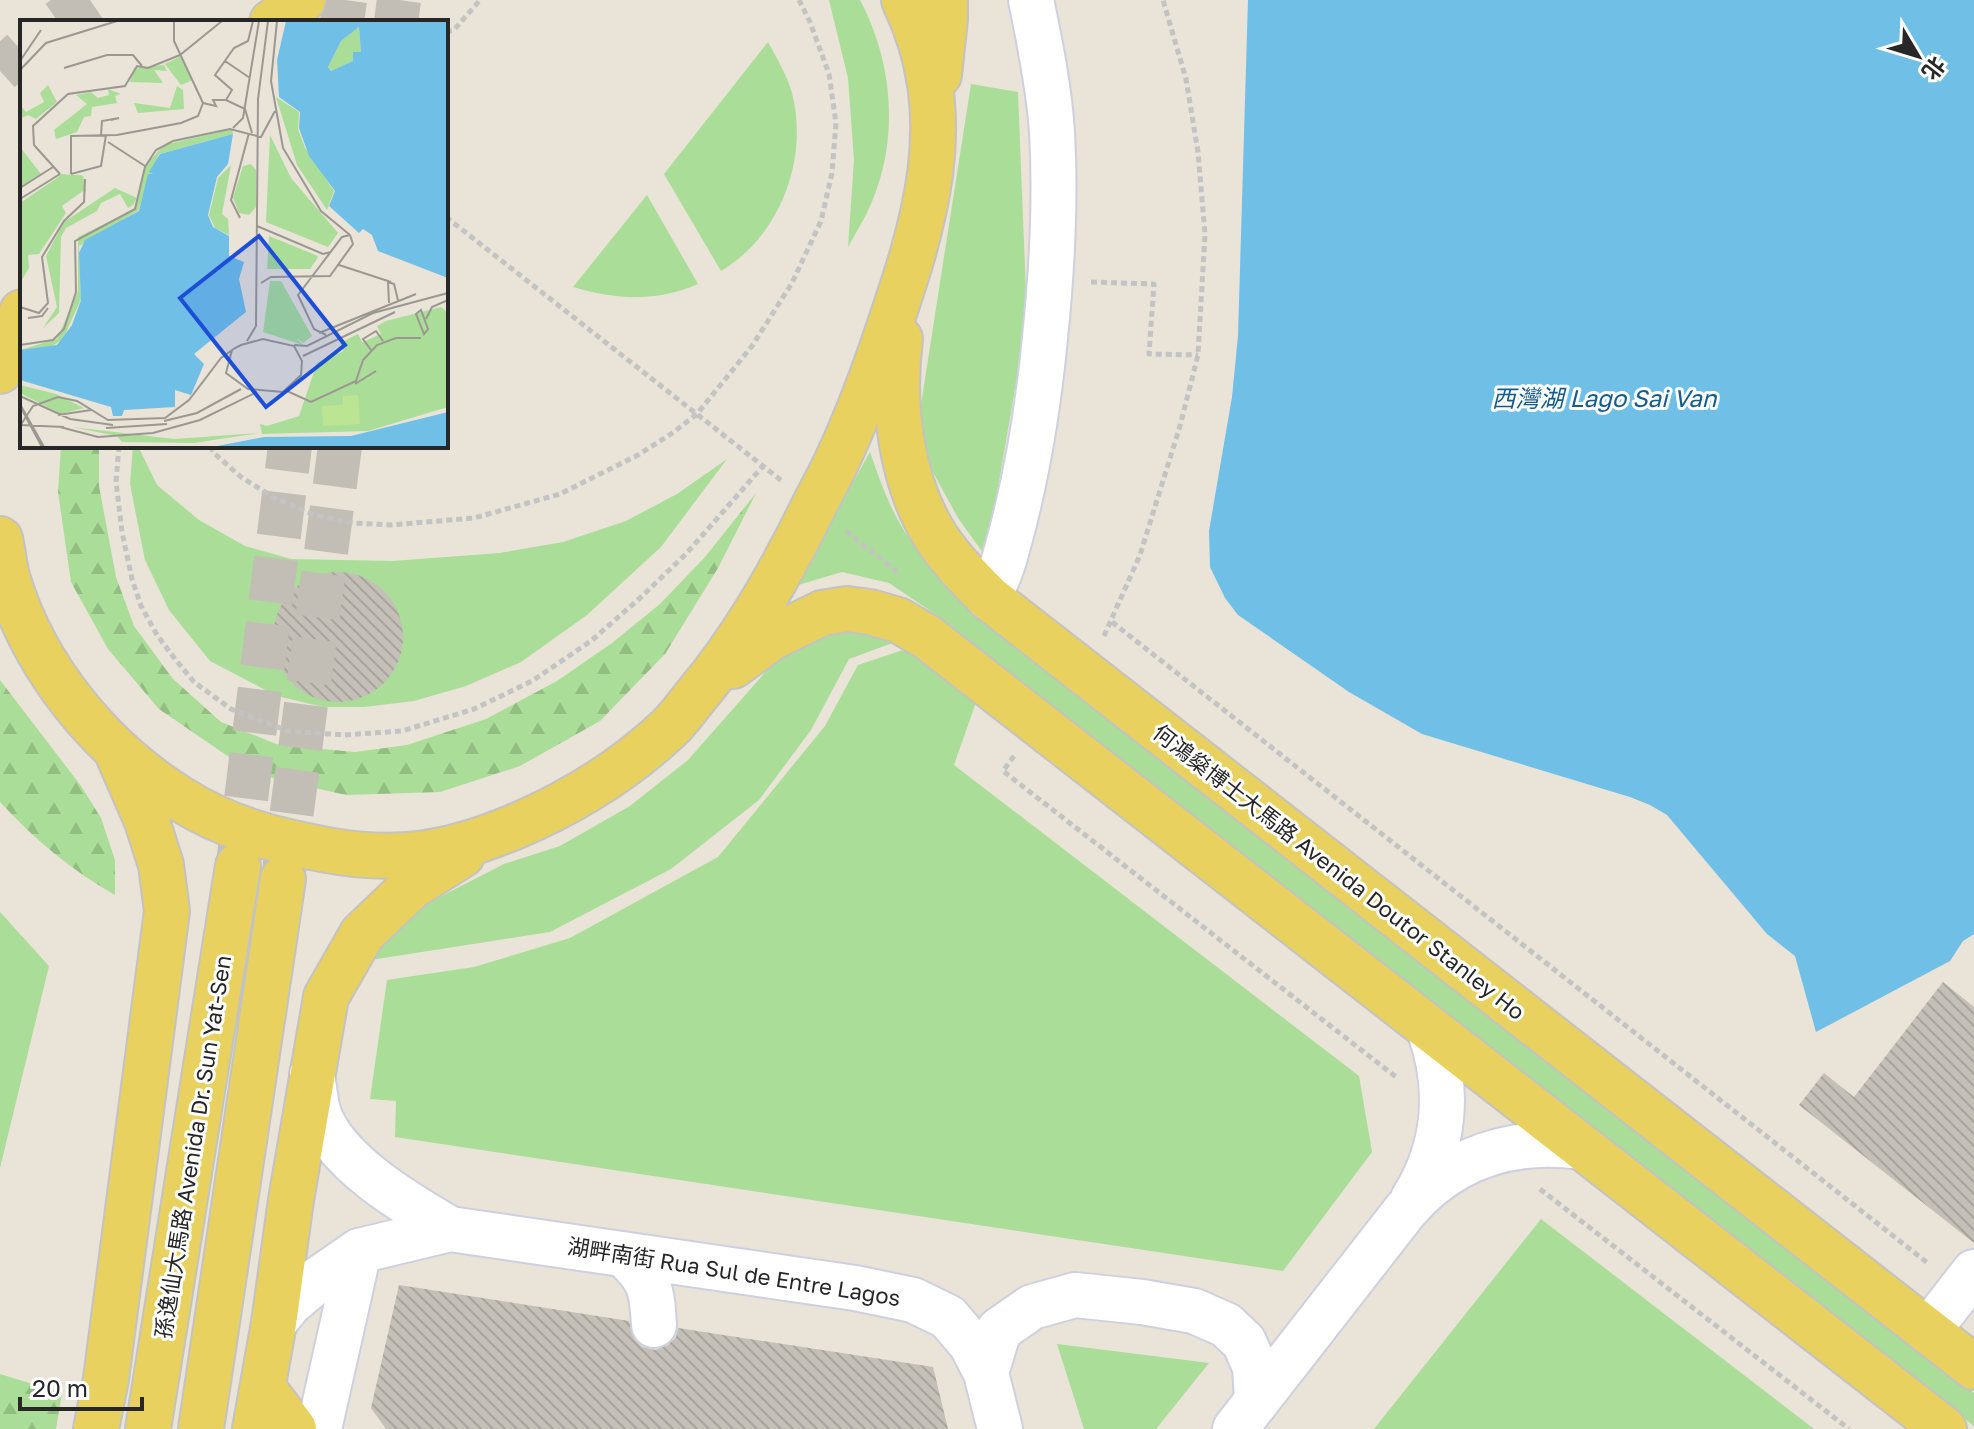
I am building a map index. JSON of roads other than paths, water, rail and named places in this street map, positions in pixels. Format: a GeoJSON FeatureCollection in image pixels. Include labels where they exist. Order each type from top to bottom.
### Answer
{"type":"FeatureCollection","features":[{"type":"Feature","properties":{"kind":"main road"},"geometry":{"type":"LineString","coordinates":[[260,20],[270,0]]}},
{"type":"Feature","properties":{"kind":"main road"},"geometry":{"type":"LineString","coordinates":[[275,20],[303,0]]}},
{"type":"Feature","properties":{"kind":"main road"},"geometry":{"type":"LineString","coordinates":[[904,0],[915,23],[929,69],[935,117]]}},
{"type":"Feature","properties":{"kind":"main road"},"geometry":{"type":"LineString","coordinates":[[671,726],[719,669],[753,620],[786,563],[836,463],[869,383],[911,265],[933,167],[945,0]]}},
{"type":"Feature","properties":{"kind":"main road","name":"何鴻燊博士大馬路 Avenida Doutor Stanley Ho"},"geometry":{"type":"LineString","coordinates":[[911,265],[896,370],[901,443],[920,506],[936,536],[989,598],[1974,1367]]}},
{"type":"Feature","properties":{"kind":"main road"},"geometry":{"type":"LineString","coordinates":[[0,371],[20,317]]}},
{"type":"Feature","properties":{"kind":"main road"},"geometry":{"type":"LineString","coordinates":[[3,562],[30,637],[51,671],[78,708],[115,748],[156,784],[200,812],[255,834],[347,854],[402,857],[442,851],[491,837],[538,817],[619,771],[712,685],[771,638],[822,613],[847,609],[898,620],[927,637],[1940,1427]]}},
{"type":"Feature","properties":{"kind":"main road"},"geometry":{"type":"LineString","coordinates":[[96,1429],[106,1379],[167,911],[161,865],[152,836],[115,748]]}},
{"type":"Feature","properties":{"kind":"main road"},"geometry":{"type":"LineString","coordinates":[[294,1429],[259,1408],[326,997],[362,934],[411,887],[491,837]]}},
{"type":"Feature","properties":{"kind":"main road","name":"孫逸仙大馬路 Avenida Dr. Sun Yat-Sen"},"geometry":{"type":"LineString","coordinates":[[148,1429],[238,866]]}},
{"type":"Feature","properties":{"kind":"main road"},"geometry":{"type":"LineString","coordinates":[[201,1429],[283,879]]}},
{"type":"Feature","properties":{"kind":"street"},"geometry":{"type":"LineString","coordinates":[[989,598],[1006,556],[1032,443],[1051,280],[1051,131],[1031,0]]}},
{"type":"Feature","properties":{"kind":"street"},"geometry":{"type":"LineString","coordinates":[[1405,1211],[1430,1167],[1441,1122],[1441,1074],[1429,1029]]}},
{"type":"Feature","properties":{"kind":"street","name":"湖畔南街 Rua Sul de Entre Lagos"},"geometry":{"type":"LineString","coordinates":[[312,1074],[318,1113],[336,1143],[366,1174],[450,1229]]}},
{"type":"Feature","properties":{"kind":"street"},"geometry":{"type":"LineString","coordinates":[[1246,1414],[1405,1211],[1438,1180],[1477,1158],[1521,1146],[1551,1144],[1581,1147]]}},
{"type":"Feature","properties":{"kind":"street","name":"湖畔南街 Rua Sul de Entre Lagos"},"geometry":{"type":"LineString","coordinates":[[274,1323],[290,1303],[359,1251],[450,1229],[623,1254],[855,1288],[913,1300],[948,1317],[971,1344],[986,1373],[1000,1429]]}},
{"type":"Feature","properties":{"kind":"street"},"geometry":{"type":"LineString","coordinates":[[319,1429],[359,1251]]}},
{"type":"Feature","properties":{"kind":"street"},"geometry":{"type":"LineString","coordinates":[[623,1254],[640,1269],[649,1285],[654,1325],[664,1300],[702,1266]]}},
{"type":"Feature","properties":{"kind":"street"},"geometry":{"type":"LineString","coordinates":[[1928,1331],[1967,1280]]}},
{"type":"Feature","properties":{"kind":"street"},"geometry":{"type":"LineString","coordinates":[[986,1373],[999,1330],[1032,1307],[1075,1295],[1142,1302],[1194,1311],[1226,1325],[1244,1342],[1255,1367],[1246,1414]]}},
{"type":"Feature","properties":{"kind":"water","name":"西灣湖 Lago Sai Van"},"geometry":{"type":"Polygon","coordinates":[[[1248,0],[1974,0],[1974,934],[1963,941],[1950,961],[1816,1032],[1795,956],[1767,934],[1667,815],[1630,797],[1422,734],[1349,692],[1238,615],[1225,598],[1210,567],[1209,531],[1232,397],[1238,336],[1248,0]]]}},
{"type":"Feature","properties":{"kind":"tunnel"},"geometry":{"type":"LineString","coordinates":[[61,20],[90,0]]}},
{"type":"Feature","properties":{"kind":"tunnel"},"geometry":{"type":"LineString","coordinates":[[342,20],[345,0]]}},
{"type":"Feature","properties":{"kind":"tunnel"},"geometry":{"type":"LineString","coordinates":[[396,20],[399,0]]}},
{"type":"Feature","properties":{"kind":"tunnel"},"geometry":{"type":"LineString","coordinates":[[0,71],[20,53]]}},
{"type":"Feature","properties":{"kind":"tunnel"},"geometry":{"type":"LineString","coordinates":[[238,864],[290,448]]}},
{"type":"Feature","properties":{"kind":"tunnel"},"geometry":{"type":"LineString","coordinates":[[283,879],[340,448]]}}]}
